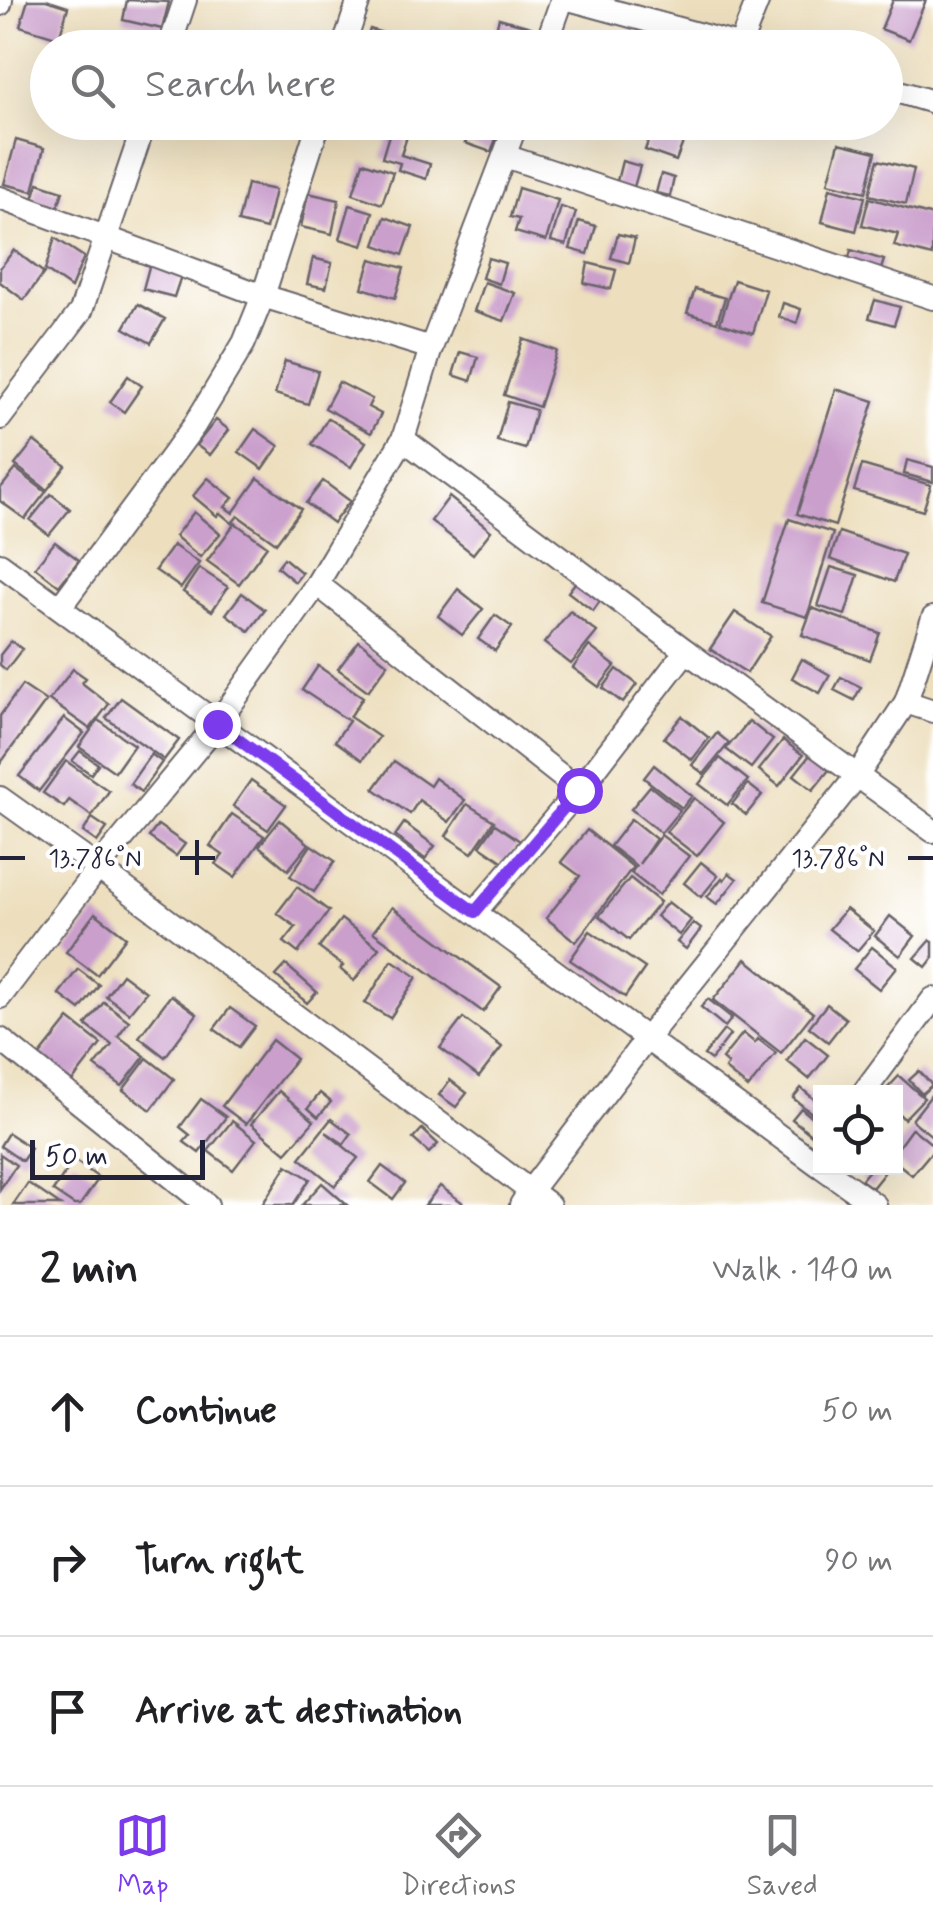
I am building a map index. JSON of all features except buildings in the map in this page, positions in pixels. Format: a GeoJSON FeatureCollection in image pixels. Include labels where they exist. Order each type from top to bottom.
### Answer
{"type":"FeatureCollection","features":[{"type":"Feature","properties":{"kind":"street"},"geometry":{"type":"LineString","coordinates":[[176,30],[185,0]]}},
{"type":"Feature","properties":{"kind":"street"},"geometry":{"type":"LineString","coordinates":[[350,30],[359,0]]}},
{"type":"Feature","properties":{"kind":"street"},"geometry":{"type":"LineString","coordinates":[[551,30],[562,0]]}},
{"type":"Feature","properties":{"kind":"street"},"geometry":{"type":"LineString","coordinates":[[572,0],[684,30]]}},
{"type":"Feature","properties":{"kind":"street"},"geometry":{"type":"LineString","coordinates":[[749,30],[758,0]]}},
{"type":"Feature","properties":{"kind":"street"},"geometry":{"type":"LineString","coordinates":[[903,93],[933,102]]}},
{"type":"Feature","properties":{"kind":"street"},"geometry":{"type":"LineString","coordinates":[[0,418],[81,310],[139,140]]}},
{"type":"Feature","properties":{"kind":"street"},"geometry":{"type":"LineString","coordinates":[[60,607],[194,426],[244,343],[313,140]]}},
{"type":"Feature","properties":{"kind":"street"},"geometry":{"type":"LineString","coordinates":[[0,997],[98,868],[217,724],[317,584],[403,440],[431,348],[511,140]]}},
{"type":"Feature","properties":{"kind":"street"},"geometry":{"type":"LineString","coordinates":[[505,156],[933,298]]}},
{"type":"Feature","properties":{"kind":"street"},"geometry":{"type":"LineString","coordinates":[[0,198],[263,296],[431,348]]}},
{"type":"Feature","properties":{"kind":"street"},"geometry":{"type":"LineString","coordinates":[[403,440],[933,832]]}},
{"type":"Feature","properties":{"kind":"street"},"geometry":{"type":"LineString","coordinates":[[0,564],[813,1157]]}},
{"type":"Feature","properties":{"kind":"street"},"geometry":{"type":"LineString","coordinates":[[317,584],[579,790]]}},
{"type":"Feature","properties":{"kind":"street"},"geometry":{"type":"LineString","coordinates":[[0,798],[98,868],[533,1200],[647,1038],[857,776],[906,702],[933,618]]}},
{"type":"Feature","properties":{"kind":"street"},"geometry":{"type":"LineString","coordinates":[[475,912],[579,790],[686,651]]}},
{"type":"Feature","properties":{"kind":"street"},"geometry":{"type":"LineString","coordinates":[[906,702],[933,710]]}},
{"type":"Feature","properties":{"kind":"street"},"geometry":{"type":"LineString","coordinates":[[871,1085],[924,1030],[933,999]]}},
{"type":"Feature","properties":{"kind":"street"},"geometry":{"type":"LineString","coordinates":[[0,1039],[208,1205]]}},
{"type":"Feature","properties":{"kind":"street"},"geometry":{"type":"LineString","coordinates":[[837,1175],[875,1205]]}},
{"type":"Feature","properties":{"kind":"route"},"geometry":{"type":"LineString","coordinates":[[217,724],[475,912],[579,790]]}}]}
